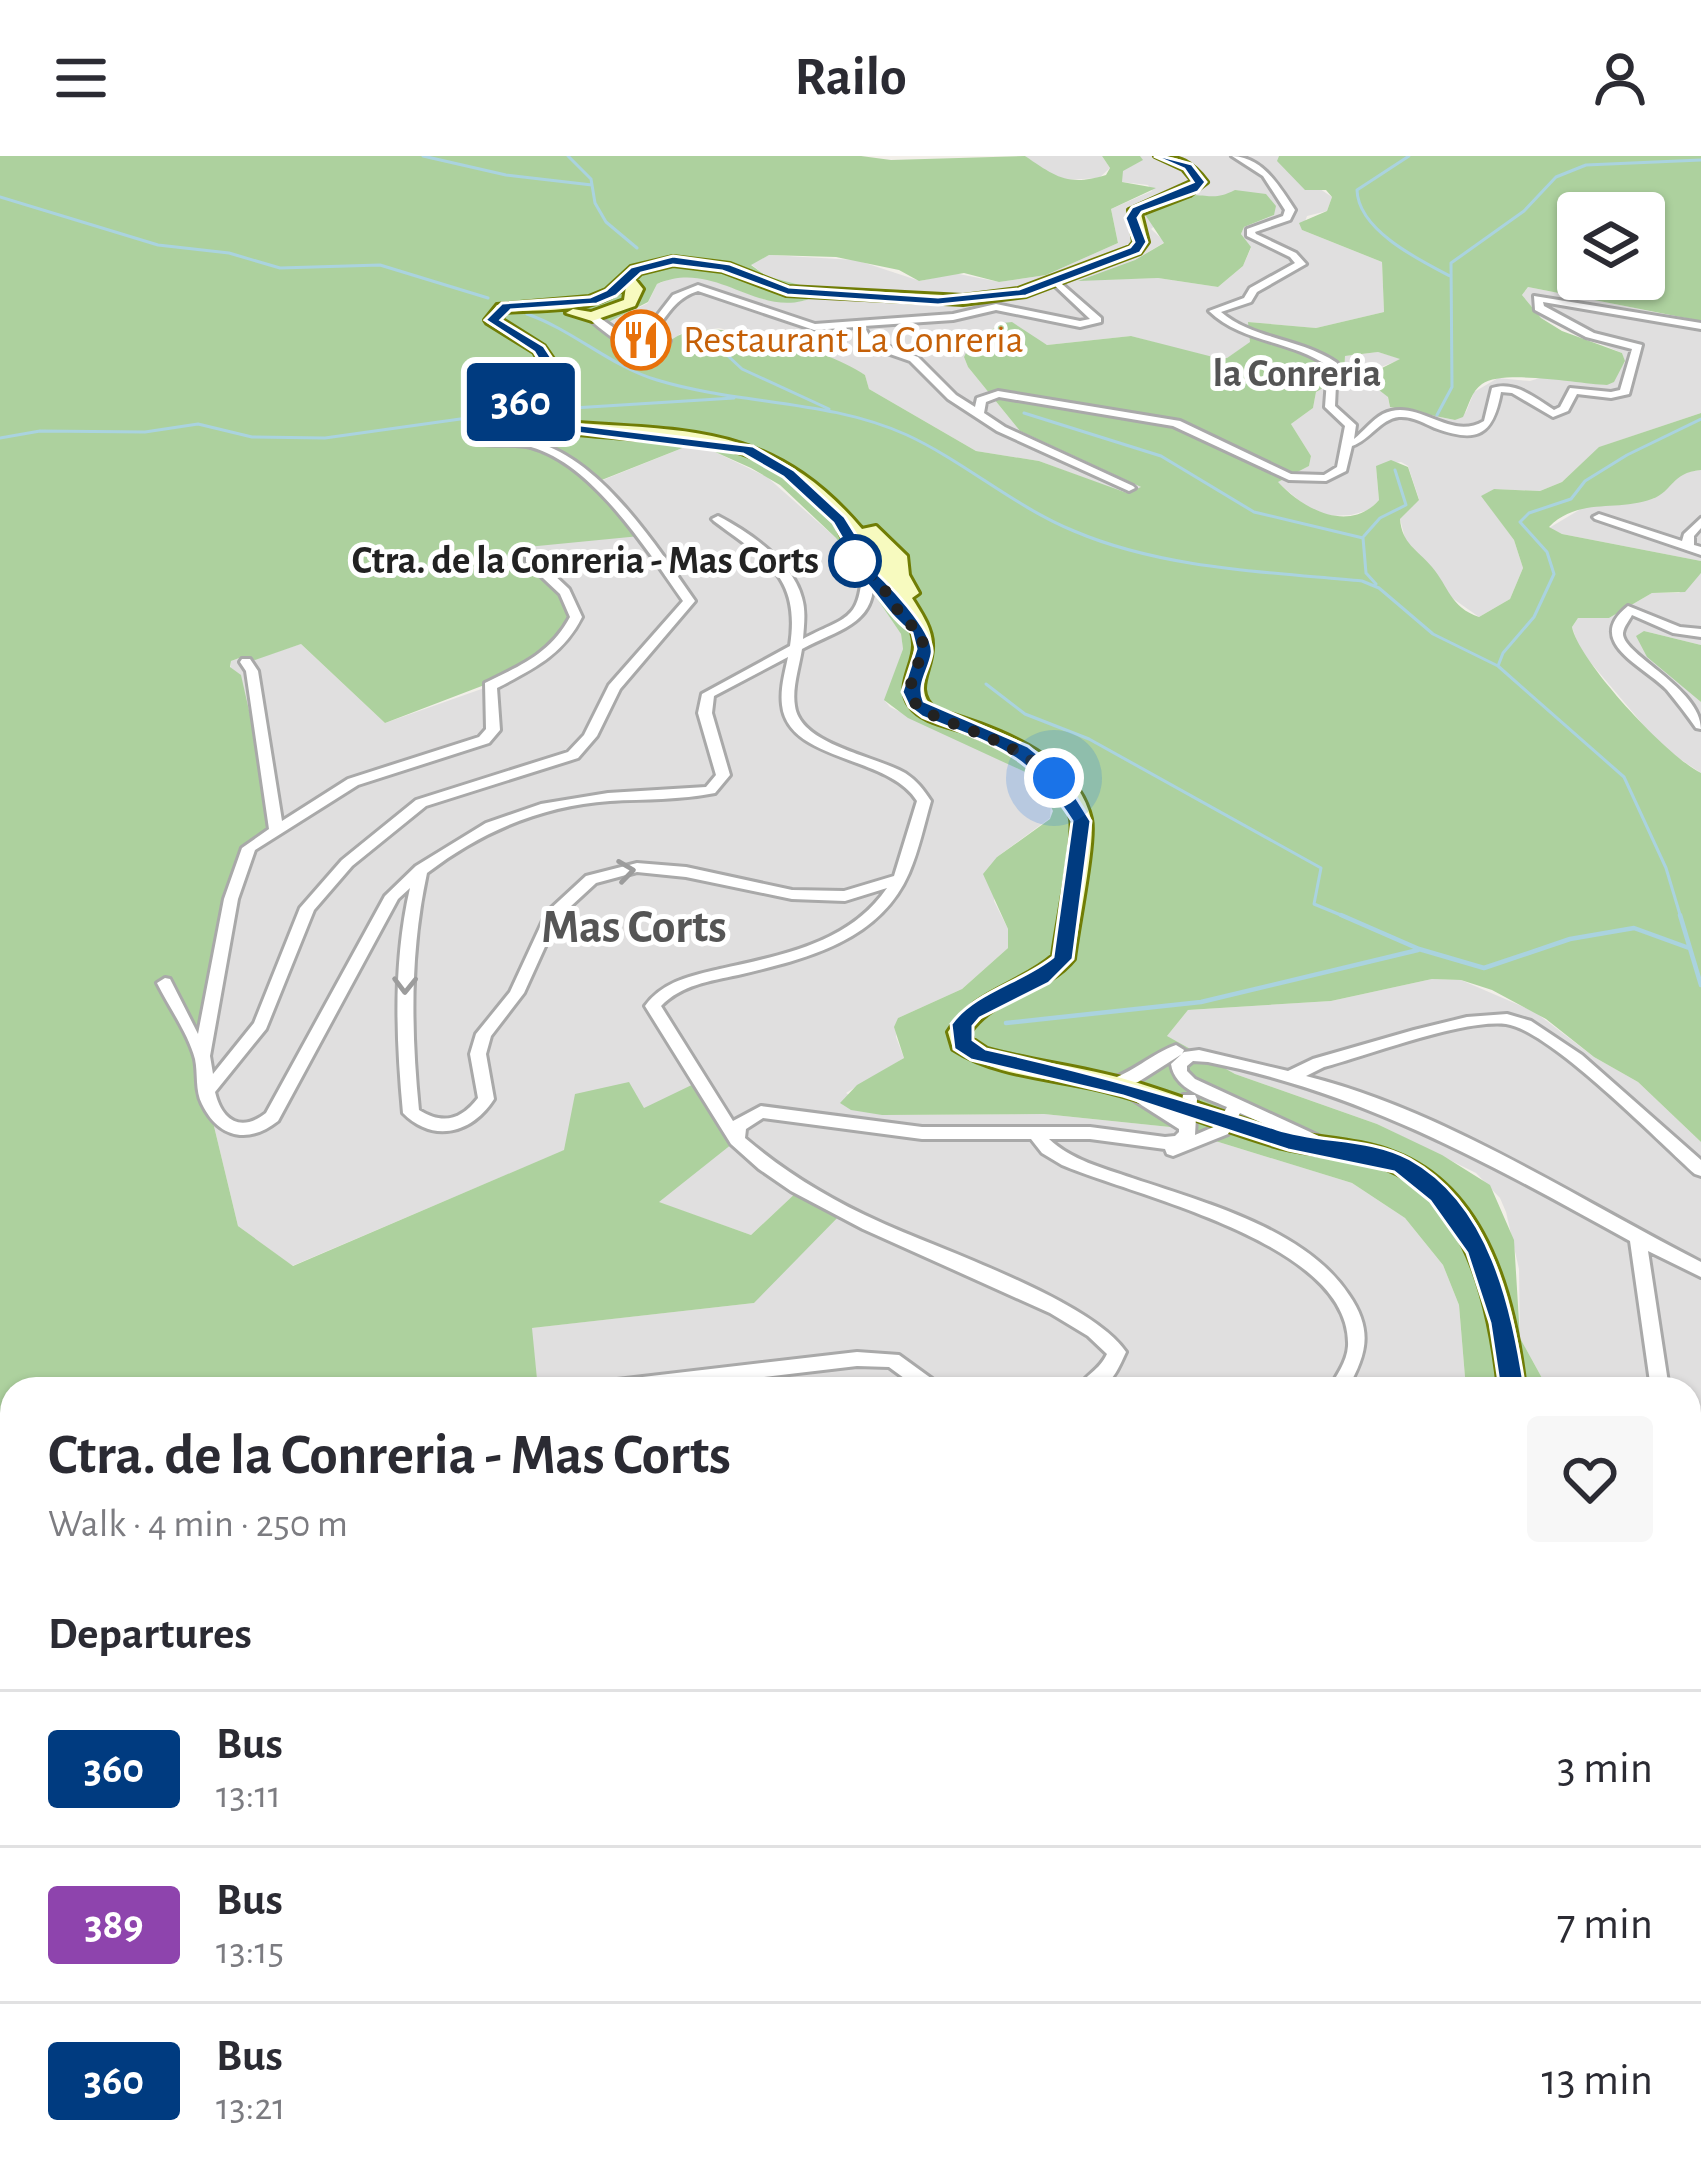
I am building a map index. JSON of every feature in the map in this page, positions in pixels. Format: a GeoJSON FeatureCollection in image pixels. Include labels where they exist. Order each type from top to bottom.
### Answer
{"type":"FeatureCollection","features":[{"type":"Feature","properties":{"kind":"street"},"geometry":{"type":"LineString","coordinates":[[920,631],[905,621],[876,561],[835,500],[804,486],[763,456],[739,447],[519,420],[513,414],[516,406],[546,388],[554,372],[539,350],[497,326],[492,316],[507,306],[603,298],[652,264],[686,261],[725,267],[787,291],[938,301],[1010,295],[1131,253],[1141,242],[1131,218],[1137,210],[1198,186],[1200,178],[1193,170],[1161,156]]}},
{"type":"Feature","properties":{"kind":"street"},"geometry":{"type":"LineString","coordinates":[[980,412],[981,400],[998,394],[1056,407],[1165,420],[1277,473],[1301,479],[1336,474],[1346,464],[1351,425],[1330,407],[1335,371],[1328,359],[1225,321],[1214,311],[1248,300],[1253,290],[1301,265],[1293,255],[1252,236],[1250,231],[1287,218],[1290,210],[1266,174],[1236,156]]}},
{"type":"Feature","properties":{"kind":"street"},"geometry":{"type":"LineString","coordinates":[[592,317],[630,303],[636,289],[626,278]]}},
{"type":"Feature","properties":{"kind":"street"},"geometry":{"type":"LineString","coordinates":[[548,304],[592,317],[635,349],[647,351],[660,349],[665,341],[654,326],[666,305],[680,292],[698,288],[738,298],[798,324],[859,326],[996,308],[1080,324],[1097,320],[1054,281]]}},
{"type":"Feature","properties":{"kind":"street"},"geometry":{"type":"LineString","coordinates":[[1348,444],[1359,443],[1385,417],[1399,413],[1412,413],[1446,430],[1482,426],[1491,418],[1497,388],[1515,390],[1553,414],[1564,409],[1574,390],[1624,392],[1638,347],[1559,322],[1539,308],[1538,298],[1701,326]]}},
{"type":"Feature","properties":{"kind":"street"},"geometry":{"type":"LineString","coordinates":[[859,326],[868,343],[914,359],[952,397],[1000,429],[1129,488]]}},
{"type":"Feature","properties":{"kind":"street"},"geometry":{"type":"LineString","coordinates":[[206,1093],[261,1025],[307,908],[347,863],[421,803],[573,755],[590,736],[614,688],[689,601],[635,527],[588,480],[535,445],[487,442]]}},
{"type":"Feature","properties":{"kind":"street"},"geometry":{"type":"LineString","coordinates":[[804,486],[876,561],[902,580],[918,606],[925,649],[911,692],[916,703],[928,713],[1022,750],[1063,789],[1079,812],[1083,829],[1063,959],[1041,978],[972,1013],[962,1024],[959,1038],[979,1055],[1119,1087],[1188,1110],[1222,1113],[1332,1150]]}},
{"type":"Feature","properties":{"kind":"street"},"geometry":{"type":"LineString","coordinates":[[1599,518],[1694,549]]}},
{"type":"Feature","properties":{"kind":"street"},"geometry":{"type":"LineString","coordinates":[[718,519],[787,577],[797,598],[797,648],[787,709],[794,724],[810,737],[920,790],[924,800],[901,877],[867,920],[832,944],[672,987],[653,1006],[737,1141],[757,1160],[844,1211],[1061,1309],[1100,1333],[1117,1352],[1102,1377]]}},
{"type":"Feature","properties":{"kind":"street"},"geometry":{"type":"LineString","coordinates":[[1694,549],[1688,536],[1701,521]]}},
{"type":"Feature","properties":{"kind":"street"},"geometry":{"type":"LineString","coordinates":[[530,559],[565,592],[576,616],[567,639],[550,657],[490,686],[493,730],[484,740],[353,782],[249,848],[231,899],[202,1056],[206,1093],[229,1126],[243,1131],[258,1128],[272,1117],[392,896],[421,869],[455,842],[532,809],[609,797],[710,790],[723,776],[705,713],[709,694],[850,619],[864,606],[876,561]]}},
{"type":"Feature","properties":{"kind":"street"},"geometry":{"type":"LineString","coordinates":[[1701,633],[1670,631],[1641,612],[1628,610],[1617,633],[1620,645],[1670,686],[1701,725]]}},
{"type":"Feature","properties":{"kind":"street"},"geometry":{"type":"LineString","coordinates":[[246,662],[252,671],[276,830]]}},
{"type":"Feature","properties":{"kind":"street"},"geometry":{"type":"LineString","coordinates":[[421,869],[410,916],[404,980],[406,1072],[411,1113],[426,1125],[448,1127],[475,1118],[486,1099],[478,1053],[484,1033],[518,993],[547,921],[586,882],[613,871],[655,867],[835,899],[870,894],[901,877]]}},
{"type":"Feature","properties":{"kind":"street"},"geometry":{"type":"LineString","coordinates":[[165,983],[202,1056]]}},
{"type":"Feature","properties":{"kind":"street"},"geometry":{"type":"LineString","coordinates":[[1294,1076],[1319,1063],[1481,1021],[1515,1020],[1551,1039],[1701,1170]]}},
{"type":"Feature","properties":{"kind":"street"},"geometry":{"type":"LineString","coordinates":[[1119,1087],[1143,1076],[1176,1050],[1205,1048],[1272,1064],[1294,1076]]}},
{"type":"Feature","properties":{"kind":"street"},"geometry":{"type":"LineString","coordinates":[[737,1141],[739,1126],[761,1112],[904,1132],[1035,1131],[1173,1143],[1184,1138],[1188,1110],[1169,1072],[1168,1060],[1176,1050]]}},
{"type":"Feature","properties":{"kind":"street"},"geometry":{"type":"LineString","coordinates":[[1511,1377],[1491,1283],[1460,1220],[1420,1177],[1370,1154],[1276,1137],[1222,1113],[1180,1075],[1179,1064],[1185,1057],[1204,1055],[1294,1076],[1380,1108],[1493,1160],[1701,1270]]}},
{"type":"Feature","properties":{"kind":"street"},"geometry":{"type":"LineString","coordinates":[[1066,1133],[1160,1151],[1190,1147],[1222,1113]]}},
{"type":"Feature","properties":{"kind":"street"},"geometry":{"type":"LineString","coordinates":[[1035,1131],[1044,1147],[1082,1166],[1222,1218],[1307,1259],[1332,1283],[1357,1333],[1354,1359],[1344,1377]]}},
{"type":"Feature","properties":{"kind":"street"},"geometry":{"type":"LineString","coordinates":[[1638,1239],[1658,1377]]}},
{"type":"Feature","properties":{"kind":"street"},"geometry":{"type":"LineString","coordinates":[[703,1377],[857,1359],[893,1360],[916,1377]]}},
{"type":"Feature","properties":{"kind":"shaded area"},"geometry":{"type":"Polygon","coordinates":[[[1025,156],[1102,156],[1110,168],[1099,178],[1065,180],[1049,176],[1025,156]]]}},
{"type":"Feature","properties":{"kind":"shaded area"},"geometry":{"type":"Polygon","coordinates":[[[1140,156],[1279,156],[1278,161],[1332,197],[1327,211],[1307,216],[1302,230],[1382,262],[1384,312],[1316,328],[1249,322],[1251,342],[1227,358],[1131,336],[1047,345],[1002,323],[971,343],[964,357],[968,367],[1020,431],[1128,477],[1142,488],[1137,492],[1116,490],[1039,461],[976,451],[869,389],[865,375],[822,353],[719,328],[680,334],[650,356],[628,353],[599,327],[648,303],[657,284],[681,275],[717,279],[766,300],[804,301],[815,289],[766,276],[751,264],[769,255],[856,260],[920,281],[954,273],[999,282],[1046,275],[1118,243],[1111,209],[1152,191],[1148,185],[1122,182],[1122,171],[1142,160],[1140,156]],[[1192,195],[1151,229],[1165,242],[1135,260],[1083,280],[1158,278],[1218,287],[1243,266],[1251,248],[1241,234],[1244,227],[1274,215],[1192,195]]]}},
{"type":"Feature","properties":{"kind":"shaded area"},"geometry":{"type":"Polygon","coordinates":[[[1528,287],[1557,293],[1557,300],[1594,300],[1701,321],[1701,413],[1600,447],[1562,482],[1540,491],[1494,489],[1482,496],[1514,540],[1523,568],[1510,599],[1479,617],[1445,593],[1406,542],[1400,519],[1419,499],[1408,466],[1401,462],[1376,466],[1379,500],[1369,510],[1351,515],[1328,516],[1308,508],[1277,482],[1309,466],[1311,456],[1291,424],[1313,408],[1316,392],[1343,376],[1345,356],[1378,352],[1402,359],[1381,367],[1390,407],[1455,420],[1466,412],[1474,392],[1498,378],[1530,381],[1546,376],[1607,385],[1625,362],[1622,353],[1541,318],[1522,295],[1528,287]]]}},
{"type":"Feature","properties":{"kind":"shaded area"},"geometry":{"type":"Polygon","coordinates":[[[685,447],[713,451],[767,477],[836,538],[901,634],[903,649],[885,701],[890,707],[1025,772],[1051,803],[1050,818],[997,857],[994,901],[1008,929],[1008,948],[962,989],[898,1018],[896,1037],[904,1058],[846,1093],[882,1115],[1044,1114],[1170,1127],[1352,1183],[1405,1218],[1443,1265],[1459,1305],[1465,1377],[537,1377],[531,1328],[754,1303],[800,1189],[751,1235],[657,1202],[565,1150],[292,1266],[238,1226],[206,1093],[231,661],[255,659],[301,644],[385,723],[490,686],[565,592],[516,547],[639,535],[588,486],[685,447]]]}},
{"type":"Feature","properties":{"kind":"shaded area"},"geometry":{"type":"Polygon","coordinates":[[[1701,470],[1701,561],[1549,528],[1584,507],[1653,499],[1680,473],[1701,470]]]}},
{"type":"Feature","properties":{"kind":"shaded area"},"geometry":{"type":"Polygon","coordinates":[[[1701,573],[1701,645],[1644,631],[1701,702],[1701,773],[1662,747],[1580,650],[1572,627],[1578,618],[1609,618],[1652,593],[1679,593],[1701,573]]]}},
{"type":"Feature","properties":{"kind":"shaded area"},"geometry":{"type":"Polygon","coordinates":[[[1432,979],[1461,980],[1535,1012],[1594,1057],[1638,1082],[1701,1142],[1701,1377],[1541,1377],[1520,1338],[1519,1269],[1506,1212],[1500,1198],[1476,1173],[1377,1124],[1235,1074],[1166,1037],[1188,1010],[1331,1001],[1432,979]]]}},
{"type":"Feature","properties":{"kind":"green space"},"geometry":{"type":"Polygon","coordinates":[[[0,156],[861,156],[891,160],[1025,156],[1054,174],[1081,180],[1106,175],[1110,168],[1102,156],[1140,156],[1143,160],[1123,171],[1122,182],[1156,188],[1111,209],[1118,243],[1046,275],[999,282],[964,273],[919,281],[899,270],[836,257],[769,255],[751,265],[766,276],[815,289],[818,295],[777,302],[700,279],[679,278],[657,284],[648,302],[599,327],[628,353],[650,356],[678,336],[701,330],[749,333],[802,347],[865,375],[869,389],[976,451],[1039,461],[1127,493],[1141,487],[1020,431],[968,367],[964,357],[971,342],[1012,322],[1047,345],[1131,336],[1227,358],[1250,342],[1248,322],[1316,328],[1384,312],[1382,262],[1302,230],[1299,223],[1327,211],[1332,197],[1326,190],[1305,190],[1277,161],[1279,156],[1701,156],[1701,321],[1594,300],[1665,300],[1665,192],[1557,192],[1557,293],[1528,287],[1522,295],[1541,318],[1562,331],[1622,353],[1625,361],[1614,382],[1493,380],[1478,387],[1463,417],[1455,420],[1390,407],[1388,397],[1370,383],[1370,374],[1400,359],[1378,352],[1345,356],[1344,376],[1316,392],[1313,408],[1291,424],[1311,456],[1309,466],[1278,482],[1313,509],[1354,515],[1379,500],[1376,466],[1391,460],[1408,467],[1419,500],[1400,519],[1404,535],[1456,602],[1479,617],[1510,599],[1523,568],[1514,540],[1481,496],[1494,489],[1540,491],[1562,482],[1599,447],[1701,413],[1701,470],[1683,475],[1652,499],[1585,508],[1549,527],[1562,534],[1701,561],[1701,573],[1685,592],[1652,593],[1609,618],[1578,618],[1572,627],[1590,662],[1627,707],[1701,773],[1701,1142],[1638,1082],[1594,1057],[1546,1019],[1492,990],[1461,980],[1432,979],[1331,1001],[1188,1010],[1167,1036],[1235,1074],[1377,1124],[1490,1185],[1514,1240],[1520,1338],[1541,1377],[1465,1377],[1459,1305],[1443,1265],[1405,1218],[1352,1183],[1170,1127],[1044,1114],[882,1115],[851,1110],[840,1103],[857,1085],[904,1058],[894,1027],[898,1018],[962,989],[1008,948],[1008,929],[983,874],[997,857],[1050,819],[1053,811],[1041,786],[1025,772],[908,718],[884,700],[903,649],[901,634],[836,538],[780,485],[751,468],[713,451],[685,447],[589,485],[640,536],[517,548],[565,592],[576,617],[557,647],[529,668],[385,723],[301,644],[255,660],[231,661],[230,667],[241,675],[276,830],[249,848],[211,991],[206,1093],[238,1226],[293,1266],[564,1150],[575,1094],[629,1082],[644,1108],[700,1081],[737,1140],[659,1202],[751,1235],[800,1189],[844,1211],[754,1303],[532,1328],[537,1377],[0,1377],[0,156]]]}},
{"type":"Feature","properties":{"kind":"green space"},"geometry":{"type":"Polygon","coordinates":[[[1235,190],[1266,194],[1276,206],[1274,215],[1244,227],[1241,234],[1251,247],[1243,266],[1218,287],[1158,278],[1078,281],[1135,260],[1164,243],[1144,213],[1181,197],[1219,196],[1235,190]]]}},
{"type":"Feature","properties":{"kind":"green space"},"geometry":{"type":"Polygon","coordinates":[[[1644,631],[1701,645],[1701,702],[1647,657],[1636,636],[1644,631]]]}},
{"type":"Feature","properties":{"kind":"waterway"},"geometry":{"type":"LineString","coordinates":[[423,156],[506,175],[592,185]]}},
{"type":"Feature","properties":{"kind":"waterway"},"geometry":{"type":"LineString","coordinates":[[568,156],[592,185]]}},
{"type":"Feature","properties":{"kind":"waterway"},"geometry":{"type":"LineString","coordinates":[[1409,156],[1357,190],[1360,205],[1392,242],[1450,276]]}},
{"type":"Feature","properties":{"kind":"waterway"},"geometry":{"type":"LineString","coordinates":[[1437,415],[1452,387],[1451,263],[1524,211],[1556,177],[1586,165],[1701,160]]}},
{"type":"Feature","properties":{"kind":"waterway"},"geometry":{"type":"LineString","coordinates":[[592,185],[606,222],[637,248]]}},
{"type":"Feature","properties":{"kind":"waterway"},"geometry":{"type":"LineString","coordinates":[[0,197],[158,245],[229,253],[280,268],[380,265],[488,298]]}},
{"type":"Feature","properties":{"kind":"waterway"},"geometry":{"type":"LineString","coordinates":[[527,314],[657,380],[877,423],[949,458],[1052,521],[1108,544],[1179,561],[1362,581],[1379,588],[1433,634],[1498,666]]}},
{"type":"Feature","properties":{"kind":"waterway"},"geometry":{"type":"LineString","coordinates":[[699,329],[742,369],[829,409]]}},
{"type":"Feature","properties":{"kind":"waterway"},"geometry":{"type":"LineString","coordinates":[[541,410],[734,398]]}},
{"type":"Feature","properties":{"kind":"waterway"},"geometry":{"type":"LineString","coordinates":[[0,438],[40,431],[145,432],[198,424],[252,437],[325,438],[503,413]]}},
{"type":"Feature","properties":{"kind":"waterway"},"geometry":{"type":"LineString","coordinates":[[1024,413],[1161,456],[1254,512],[1363,538],[1366,573],[1376,584]]}},
{"type":"Feature","properties":{"kind":"waterway"},"geometry":{"type":"LineString","coordinates":[[1498,666],[1503,653],[1534,617],[1554,574],[1547,552],[1520,522],[1529,513],[1571,499],[1585,481],[1627,455],[1701,419]]}},
{"type":"Feature","properties":{"kind":"waterway"},"geometry":{"type":"LineString","coordinates":[[1364,536],[1380,518],[1406,505],[1395,470]]}},
{"type":"Feature","properties":{"kind":"waterway"},"geometry":{"type":"LineString","coordinates":[[1498,666],[1624,777],[1666,868],[1681,918]]}},
{"type":"Feature","properties":{"kind":"waterway"},"geometry":{"type":"LineString","coordinates":[[986,684],[1025,714],[1089,739],[1321,868],[1314,904],[1346,917]]}},
{"type":"Feature","properties":{"kind":"waterway"},"geometry":{"type":"LineString","coordinates":[[1341,915],[1346,917]]}},
{"type":"Feature","properties":{"kind":"waterway"},"geometry":{"type":"LineString","coordinates":[[1680,915],[1701,985]]}},
{"type":"Feature","properties":{"kind":"waterway"},"geometry":{"type":"LineString","coordinates":[[1346,917],[1419,949],[1484,968],[1570,939],[1634,928],[1689,948]]}},
{"type":"Feature","properties":{"kind":"waterway"},"geometry":{"type":"LineString","coordinates":[[1006,1023],[1201,1002],[1418,950]]}},
{"type":"Feature","properties":{"kind":"bus line","name":"360"},"geometry":{"type":"LineString","coordinates":[[1161,156],[1188,166],[1200,182],[1194,189],[1159,198],[1137,210],[1131,218],[1141,242],[1135,250],[1021,293],[938,301],[787,291],[725,267],[673,260],[636,270],[611,293],[592,301],[507,306],[492,320],[539,350],[554,372],[546,388],[516,406],[513,414],[528,423],[747,449],[804,486],[852,536],[859,554],[857,566],[880,583],[905,621],[920,631],[925,649],[911,692],[920,708],[1022,750],[1054,778],[1082,821],[1063,959],[1041,978],[972,1013],[959,1032],[962,1043],[979,1055],[1126,1088],[1288,1141],[1370,1154],[1402,1166],[1438,1195],[1473,1239],[1491,1283],[1511,1377]]}},
{"type":"Feature","properties":{"kind":"place","name":"Restaurant La Conreria"},"geometry":{"type":"Point","coordinates":[641,340]}},
{"type":"Feature","properties":{"kind":"place","name":"Ctra. de la Conreria - Mas Corts"},"geometry":{"type":"Point","coordinates":[855,561]}},
{"type":"Feature","properties":{"kind":"district","name":"la Conreria"},"geometry":{"type":"Point","coordinates":[1297,374]}},
{"type":"Feature","properties":{"kind":"district","name":"Mas Corts"},"geometry":{"type":"Point","coordinates":[634,928]}},
{"type":"Feature","properties":{"kind":"route"},"geometry":{"type":"LineString","coordinates":[[855,561],[880,583],[924,640],[911,692],[920,708],[1022,750],[1054,778]]}}]}
